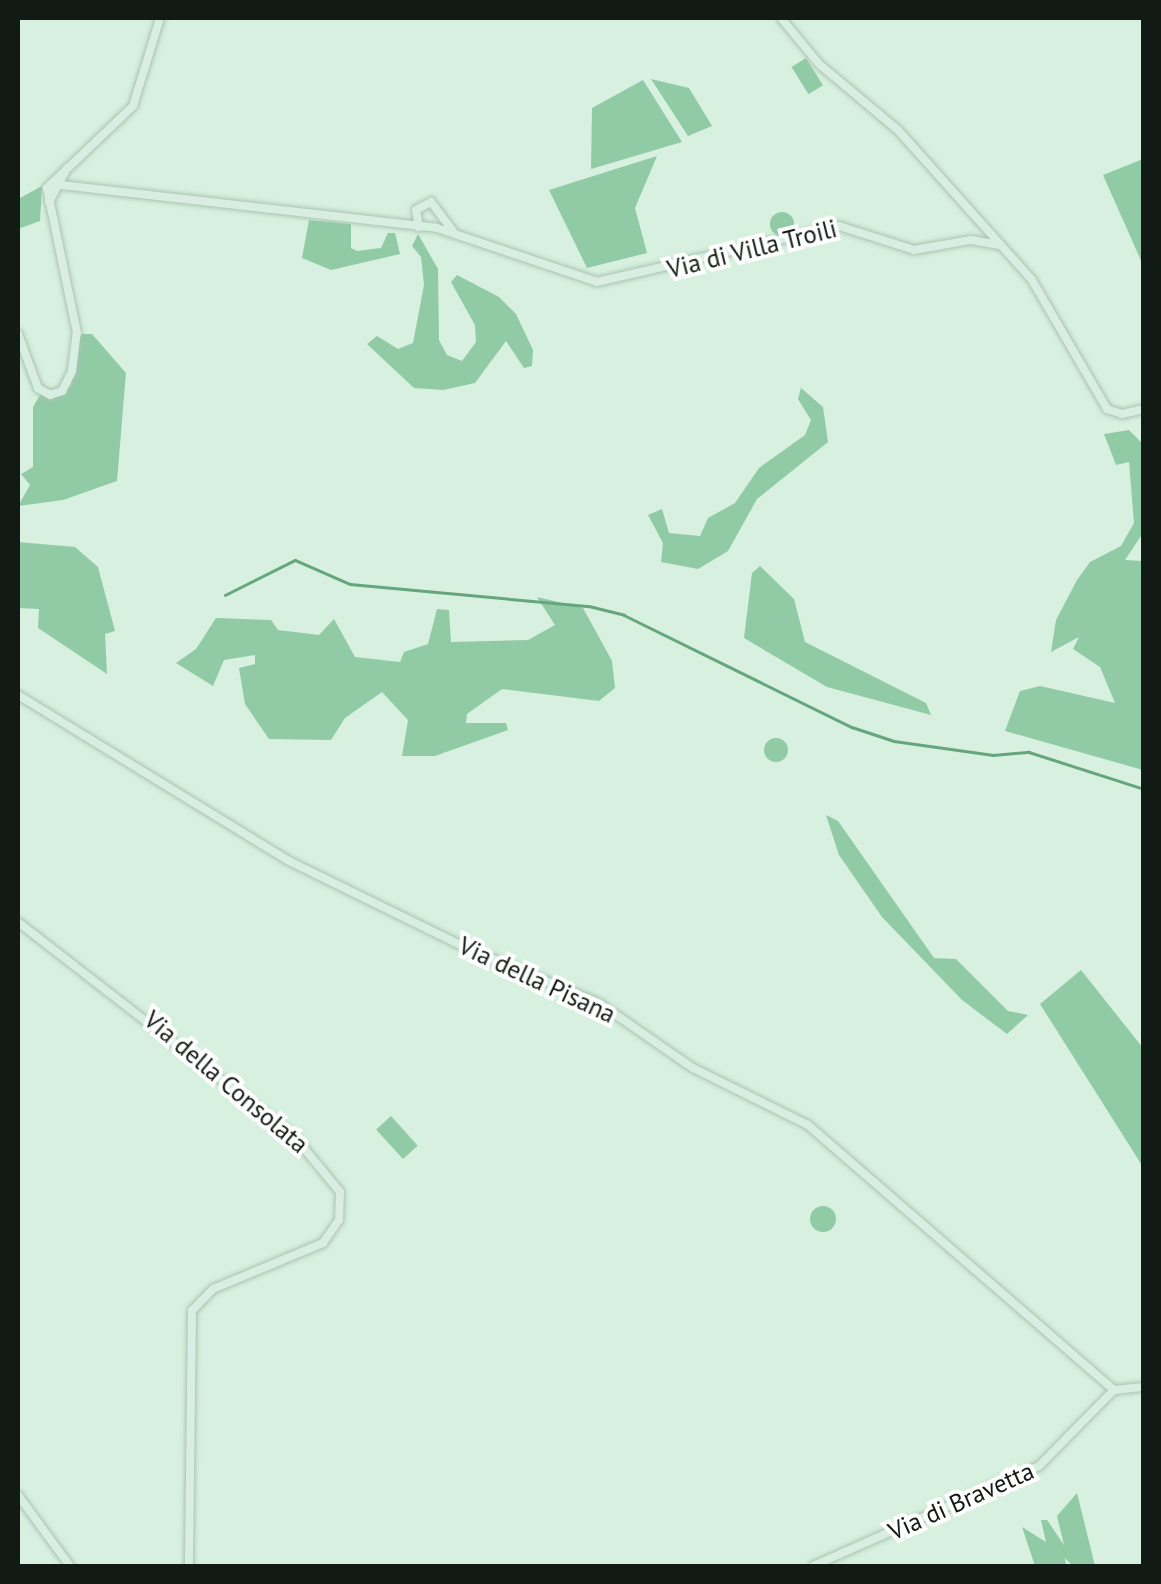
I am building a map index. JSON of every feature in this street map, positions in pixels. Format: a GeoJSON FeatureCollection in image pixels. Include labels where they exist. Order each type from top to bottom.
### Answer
{"type":"FeatureCollection","features":[{"type":"Feature","properties":{"kind":"main road"},"geometry":{"type":"LineString","coordinates":[[18,334],[40,389],[60,392],[72,371],[77,333],[48,202],[71,162],[133,106],[160,18]]}},
{"type":"Feature","properties":{"kind":"main road"},"geometry":{"type":"LineString","coordinates":[[781,18],[819,64],[898,130],[1042,293],[1104,406],[1122,414],[1144,409]]}},
{"type":"Feature","properties":{"kind":"main road"},"geometry":{"type":"LineString","coordinates":[[71,162],[72,177],[83,185]]}},
{"type":"Feature","properties":{"kind":"main road","name":"Via di Villa Troili"},"geometry":{"type":"LineString","coordinates":[[58,181],[403,226],[440,224]]}},
{"type":"Feature","properties":{"kind":"main road","name":"Via di Villa Troili"},"geometry":{"type":"LineString","coordinates":[[414,216],[420,204],[431,202],[440,224],[453,232],[575,278],[606,282],[839,226],[866,229],[910,249],[965,241],[1000,245]]}},
{"type":"Feature","properties":{"kind":"main road"},"geometry":{"type":"LineString","coordinates":[[403,226],[414,216],[419,227]]}},
{"type":"Feature","properties":{"kind":"main road","name":"Via della Pisana"},"geometry":{"type":"LineString","coordinates":[[18,695],[286,860],[482,955],[599,1003],[693,1068],[808,1125],[1114,1390]]}},
{"type":"Feature","properties":{"kind":"main road","name":"Via della Consolata"},"geometry":{"type":"LineString","coordinates":[[18,922],[114,991],[294,1136],[332,1176],[341,1196],[337,1226],[322,1243],[213,1289],[192,1311],[189,1566]]}},
{"type":"Feature","properties":{"kind":"main road"},"geometry":{"type":"LineString","coordinates":[[1114,1390],[1144,1387]]}},
{"type":"Feature","properties":{"kind":"main road","name":"Via di Bravetta"},"geometry":{"type":"LineString","coordinates":[[812,1566],[1039,1466],[1114,1390]]}},
{"type":"Feature","properties":{"kind":"main road"},"geometry":{"type":"LineString","coordinates":[[18,1495],[70,1566]]}},
{"type":"Feature","properties":{"kind":"green space"},"geometry":{"type":"Polygon","coordinates":[[[806,58],[823,85],[809,94],[792,67],[806,58]]]}},
{"type":"Feature","properties":{"kind":"green space"},"geometry":{"type":"Polygon","coordinates":[[[651,79],[689,88],[712,126],[688,136],[651,79]]]}},
{"type":"Feature","properties":{"kind":"green space"},"geometry":{"type":"Polygon","coordinates":[[[643,80],[682,142],[591,169],[592,108],[643,80]]]}},
{"type":"Feature","properties":{"kind":"green space"},"geometry":{"type":"Polygon","coordinates":[[[657,156],[635,208],[647,253],[587,268],[549,190],[657,156]]]}},
{"type":"Feature","properties":{"kind":"green space"},"geometry":{"type":"Polygon","coordinates":[[[1143,159],[1143,265],[1103,175],[1143,159]]]}},
{"type":"Feature","properties":{"kind":"green space"},"geometry":{"type":"Polygon","coordinates":[[[42,186],[40,221],[18,229],[18,199],[42,186]]]}},
{"type":"Feature","properties":{"kind":"green space"},"geometry":{"type":"Polygon","coordinates":[[[782,212],[794,224],[782,236],[770,224],[782,212]]]}},
{"type":"Feature","properties":{"kind":"green space"},"geometry":{"type":"Polygon","coordinates":[[[309,220],[351,224],[351,248],[357,251],[381,248],[388,233],[395,233],[400,254],[331,270],[302,258],[309,220]]]}},
{"type":"Feature","properties":{"kind":"green space"},"geometry":{"type":"Polygon","coordinates":[[[418,234],[438,269],[439,340],[447,355],[462,361],[476,342],[475,325],[451,282],[457,275],[499,297],[516,314],[533,350],[532,366],[524,368],[506,341],[475,383],[443,390],[414,388],[367,344],[377,336],[398,349],[413,343],[424,285],[421,257],[412,246],[418,234]]]}},
{"type":"Feature","properties":{"kind":"green space"},"geometry":{"type":"Polygon","coordinates":[[[81,334],[92,334],[126,373],[117,481],[63,500],[18,506],[30,485],[21,474],[33,467],[33,407],[40,395],[57,397],[71,386],[81,334]]]}},
{"type":"Feature","properties":{"kind":"green space"},"geometry":{"type":"Polygon","coordinates":[[[801,388],[823,407],[828,442],[757,499],[728,551],[698,569],[661,562],[663,543],[648,515],[662,509],[669,533],[700,536],[708,518],[735,503],[759,468],[805,435],[811,420],[798,399],[801,388]]]}},
{"type":"Feature","properties":{"kind":"green space"},"geometry":{"type":"Polygon","coordinates":[[[1129,430],[1144,445],[1143,533],[1125,560],[1143,561],[1143,770],[1005,731],[1020,691],[1040,686],[1115,703],[1100,667],[1073,649],[1079,637],[1051,652],[1056,620],[1077,580],[1090,562],[1121,546],[1134,523],[1129,462],[1116,465],[1104,434],[1129,430]]]}},
{"type":"Feature","properties":{"kind":"green space"},"geometry":{"type":"Polygon","coordinates":[[[18,542],[75,547],[98,567],[115,631],[105,634],[107,674],[38,628],[39,609],[18,608],[18,542]]]}},
{"type":"Feature","properties":{"kind":"green space"},"geometry":{"type":"Polygon","coordinates":[[[760,566],[794,599],[805,642],[926,703],[931,715],[827,687],[744,638],[752,573],[760,566]]]}},
{"type":"Feature","properties":{"kind":"green space"},"geometry":{"type":"Polygon","coordinates":[[[537,597],[583,608],[612,661],[615,688],[599,701],[502,689],[467,714],[466,723],[506,723],[508,730],[435,756],[402,756],[408,720],[382,692],[345,718],[331,740],[269,739],[245,704],[239,668],[255,664],[255,655],[224,660],[213,686],[176,663],[196,649],[216,618],[271,620],[278,630],[319,635],[334,619],[355,657],[400,662],[404,652],[428,644],[437,609],[449,610],[451,642],[528,640],[555,625],[537,597]]]}},
{"type":"Feature","properties":{"kind":"green space"},"geometry":{"type":"Polygon","coordinates":[[[776,738],[788,750],[776,762],[764,750],[776,738]]]}},
{"type":"Feature","properties":{"kind":"green space"},"geometry":{"type":"Polygon","coordinates":[[[826,815],[838,821],[934,958],[956,959],[1008,1011],[1028,1015],[1007,1034],[962,1000],[882,917],[839,855],[826,815]]]}},
{"type":"Feature","properties":{"kind":"green space"},"geometry":{"type":"Polygon","coordinates":[[[1081,970],[1143,1048],[1143,1167],[1040,1004],[1081,970]]]}},
{"type":"Feature","properties":{"kind":"green space"},"geometry":{"type":"Polygon","coordinates":[[[391,1116],[418,1146],[403,1159],[376,1129],[391,1116]]]}},
{"type":"Feature","properties":{"kind":"green space"},"geometry":{"type":"Polygon","coordinates":[[[823,1206],[832,1210],[836,1219],[832,1228],[823,1232],[814,1228],[810,1219],[814,1210],[823,1206]]]}},
{"type":"Feature","properties":{"kind":"green space"},"geometry":{"type":"Polygon","coordinates":[[[1077,1493],[1095,1566],[1073,1566],[1065,1558],[1066,1566],[1035,1566],[1022,1527],[1046,1542],[1041,1520],[1047,1520],[1064,1545],[1057,1516],[1077,1493]]]}},
{"type":"Feature","properties":{"kind":"waterway"},"geometry":{"type":"LineString","coordinates":[[225,595],[295,560],[350,584],[589,606],[624,615],[852,727],[894,741],[993,755],[1029,752],[1144,789]]}}]}
